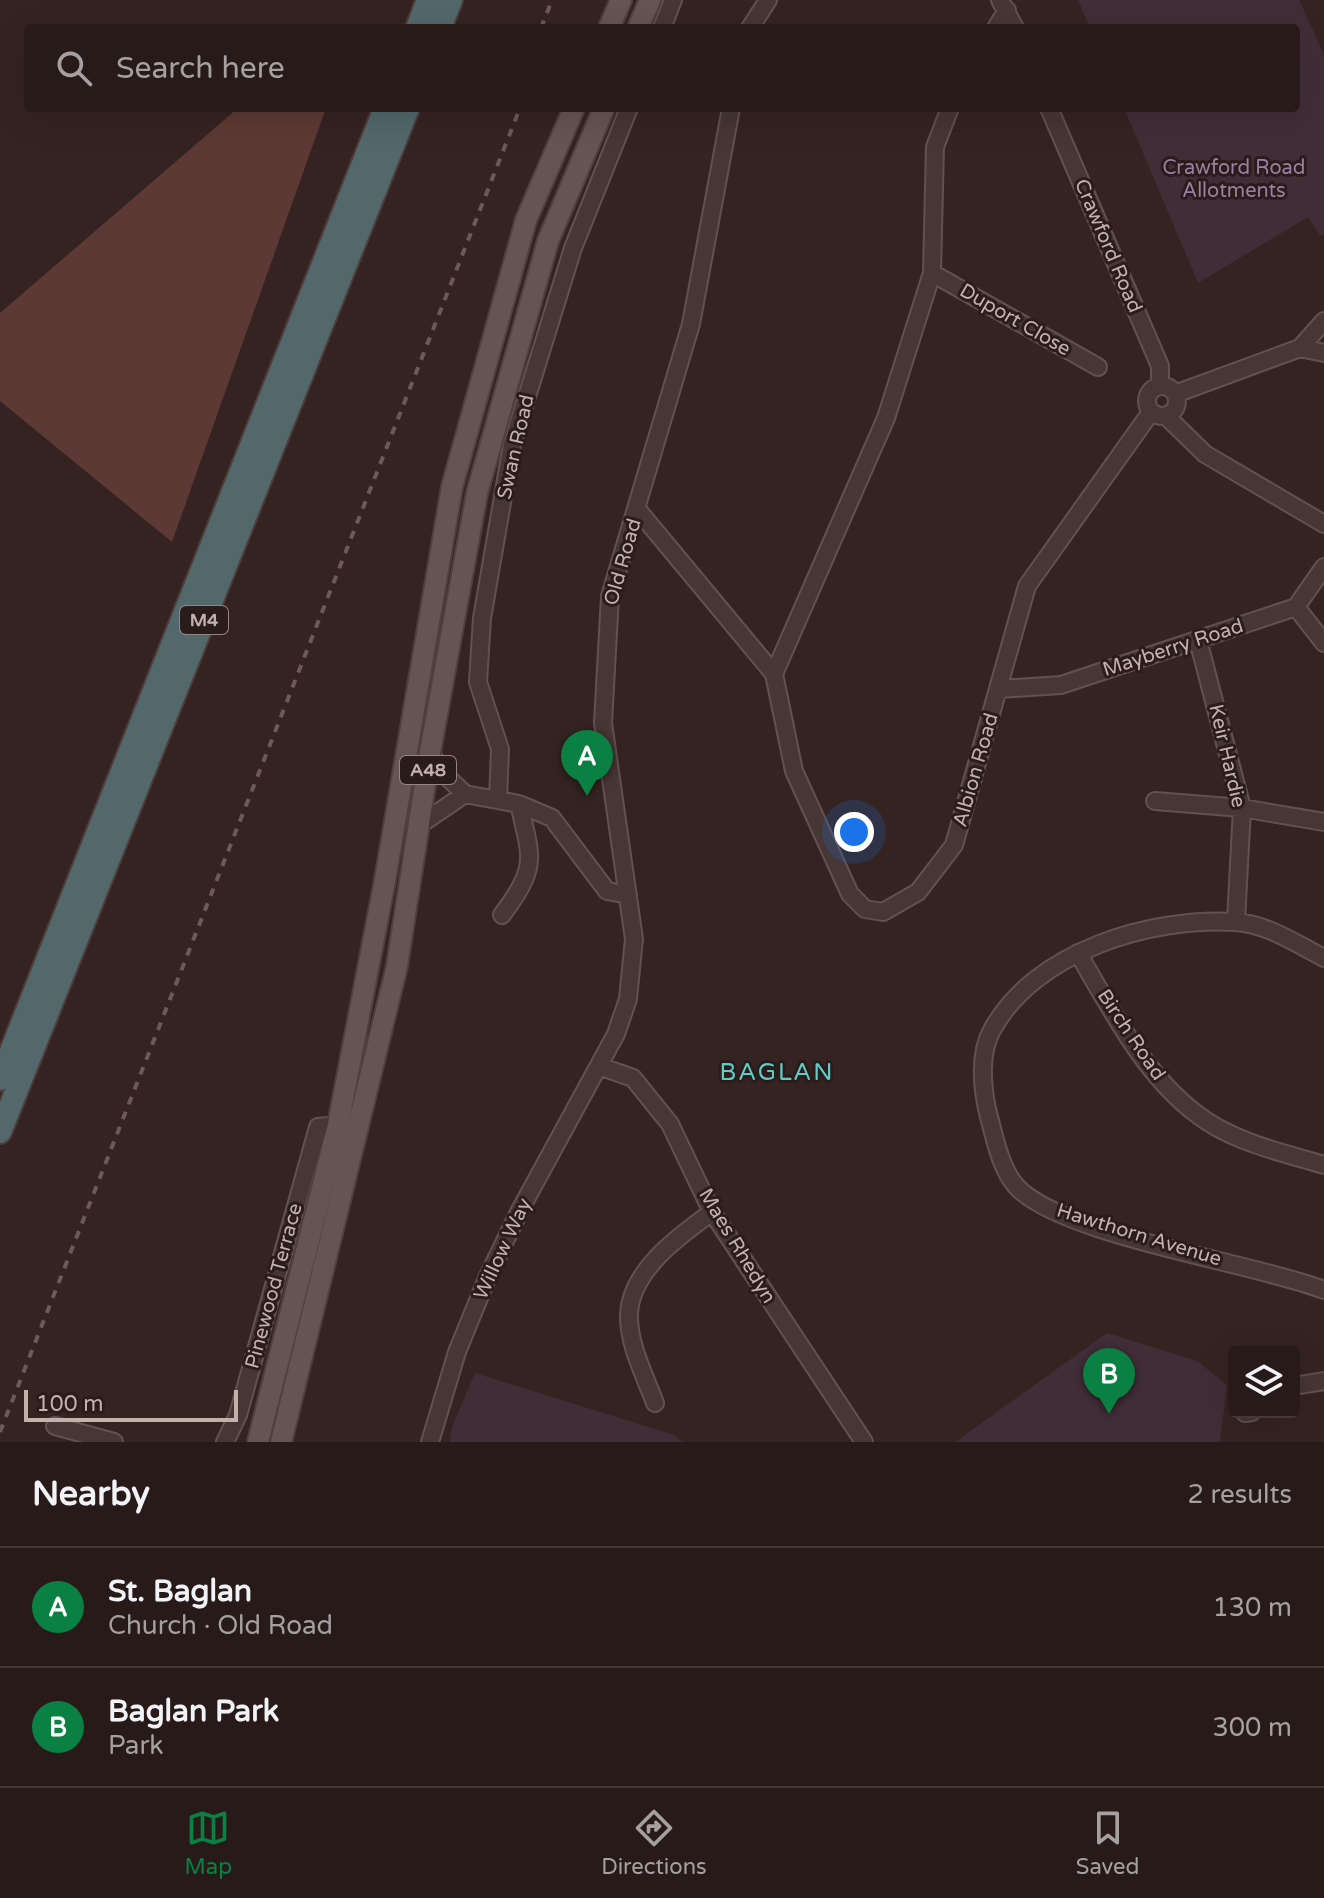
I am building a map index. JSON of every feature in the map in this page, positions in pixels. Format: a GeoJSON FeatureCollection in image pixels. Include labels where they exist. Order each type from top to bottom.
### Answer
{"type":"FeatureCollection","features":[{"type":"Feature","properties":{"kind":"highway"},"geometry":{"type":"LineString","coordinates":[[419,24],[428,0]]}},
{"type":"Feature","properties":{"kind":"highway"},"geometry":{"type":"LineString","coordinates":[[442,24],[451,0]]}},
{"type":"Feature","properties":{"kind":"highway","name":"M4"},"geometry":{"type":"LineString","coordinates":[[0,1079],[383,112]]}},
{"type":"Feature","properties":{"kind":"highway","name":"M4"},"geometry":{"type":"LineString","coordinates":[[0,1132],[406,112]]}},
{"type":"Feature","properties":{"kind":"main road"},"geometry":{"type":"LineString","coordinates":[[611,24],[621,0]]}},
{"type":"Feature","properties":{"kind":"main road"},"geometry":{"type":"LineString","coordinates":[[640,24],[650,0]]}},
{"type":"Feature","properties":{"kind":"main road","name":"A48"},"geometry":{"type":"LineString","coordinates":[[258,1442],[385,880],[452,487],[526,220],[572,112]]}},
{"type":"Feature","properties":{"kind":"main road","name":"A48"},"geometry":{"type":"LineString","coordinates":[[281,1442],[397,966],[430,752],[477,493],[548,241],[602,112]]}},
{"type":"Feature","properties":{"kind":"street"},"geometry":{"type":"LineString","coordinates":[[664,24],[673,0]]}},
{"type":"Feature","properties":{"kind":"street"},"geometry":{"type":"LineString","coordinates":[[753,24],[768,0]]}},
{"type":"Feature","properties":{"kind":"street"},"geometry":{"type":"LineString","coordinates":[[997,24],[1004,5]]}},
{"type":"Feature","properties":{"kind":"street"},"geometry":{"type":"LineString","coordinates":[[1004,5],[1013,24]]}},
{"type":"Feature","properties":{"kind":"street","name":"Swan Road"},"geometry":{"type":"LineString","coordinates":[[498,799],[500,749],[478,682],[482,618],[512,445],[573,248],[627,112]]}},
{"type":"Feature","properties":{"kind":"street","name":"Old Road"},"geometry":{"type":"LineString","coordinates":[[599,1066],[616,1034],[634,970],[628,895],[603,723],[610,596],[691,324],[730,112]]}},
{"type":"Feature","properties":{"kind":"street"},"geometry":{"type":"LineString","coordinates":[[637,509],[774,674],[886,418],[932,273],[935,147],[948,112]]}},
{"type":"Feature","properties":{"kind":"street","name":"Crawford Road"},"geometry":{"type":"LineString","coordinates":[[1051,112],[1168,390]]}},
{"type":"Feature","properties":{"kind":"street","name":"Duport Close"},"geometry":{"type":"LineString","coordinates":[[932,273],[1098,367]]}},
{"type":"Feature","properties":{"kind":"street"},"geometry":{"type":"LineString","coordinates":[[1300,348],[1324,321]]}},
{"type":"Feature","properties":{"kind":"street"},"geometry":{"type":"LineString","coordinates":[[1324,353],[1300,348],[1147,396],[1158,414],[1205,454],[1324,524]]}},
{"type":"Feature","properties":{"kind":"street"},"geometry":{"type":"LineString","coordinates":[[1158,414],[1176,407],[1168,390]]}},
{"type":"Feature","properties":{"kind":"street","name":"Albion Road"},"geometry":{"type":"LineString","coordinates":[[774,674],[794,771],[819,833],[850,894],[865,909],[883,912],[918,892],[954,845],[1027,586],[1158,414]]}},
{"type":"Feature","properties":{"kind":"street"},"geometry":{"type":"LineString","coordinates":[[1324,567],[1296,607],[1324,643]]}},
{"type":"Feature","properties":{"kind":"street","name":"Mayberry Road"},"geometry":{"type":"LineString","coordinates":[[1000,689],[1061,685],[1296,607]]}},
{"type":"Feature","properties":{"kind":"street","name":"Keir Hardie"},"geometry":{"type":"LineString","coordinates":[[1198,640],[1242,808],[1236,921]]}},
{"type":"Feature","properties":{"kind":"street"},"geometry":{"type":"LineString","coordinates":[[430,752],[443,773],[465,794],[519,804],[552,818],[607,891],[628,895]]}},
{"type":"Feature","properties":{"kind":"street"},"geometry":{"type":"LineString","coordinates":[[421,824],[465,794]]}},
{"type":"Feature","properties":{"kind":"street"},"geometry":{"type":"LineString","coordinates":[[1155,801],[1242,808],[1324,822]]}},
{"type":"Feature","properties":{"kind":"street"},"geometry":{"type":"LineString","coordinates":[[502,915],[524,885],[532,860],[519,804]]}},
{"type":"Feature","properties":{"kind":"street"},"geometry":{"type":"LineString","coordinates":[[1236,921],[1273,933],[1324,958]]}},
{"type":"Feature","properties":{"kind":"street","name":"Hawthorn Avenue"},"geometry":{"type":"LineString","coordinates":[[1236,921],[1134,930],[1078,953],[1025,988],[991,1031],[981,1084],[995,1141],[1016,1186],[1052,1210],[1104,1229],[1324,1290]]}},
{"type":"Feature","properties":{"kind":"street","name":"Birch Road"},"geometry":{"type":"LineString","coordinates":[[1078,953],[1160,1081],[1209,1123],[1274,1150],[1324,1165]]}},
{"type":"Feature","properties":{"kind":"street","name":"Maes Rhedyn"},"geometry":{"type":"LineString","coordinates":[[599,1066],[622,1072],[647,1091],[670,1124],[712,1212],[864,1442]]}},
{"type":"Feature","properties":{"kind":"street","name":"Willow Way"},"geometry":{"type":"LineString","coordinates":[[430,1442],[457,1352],[488,1276],[519,1212],[599,1066]]}},
{"type":"Feature","properties":{"kind":"street","name":"Pinewood Terrace"},"geometry":{"type":"LineString","coordinates":[[225,1442],[238,1415],[328,1126]]}},
{"type":"Feature","properties":{"kind":"street"},"geometry":{"type":"LineString","coordinates":[[655,1403],[632,1339],[631,1301],[638,1281],[650,1267],[686,1230],[712,1212]]}},
{"type":"Feature","properties":{"kind":"street"},"geometry":{"type":"LineString","coordinates":[[1300,1385],[1324,1381]]}},
{"type":"Feature","properties":{"kind":"street"},"geometry":{"type":"LineString","coordinates":[[55,1426],[114,1442]]}},
{"type":"Feature","properties":{"kind":"green space","name":"Crawford Road Allotments"},"geometry":{"type":"Polygon","coordinates":[[[1078,0],[1299,0],[1324,54],[1324,234],[1320,236],[1308,217],[1198,283],[1126,112],[1300,112],[1300,24],[1088,24],[1078,0]]]}},
{"type":"Feature","properties":{"kind":"green space"},"geometry":{"type":"Polygon","coordinates":[[[1107,1333],[1197,1361],[1227,1385],[1220,1442],[955,1442],[1107,1333]]]}},
{"type":"Feature","properties":{"kind":"green space"},"geometry":{"type":"Polygon","coordinates":[[[475,1373],[674,1435],[683,1442],[450,1442],[452,1427],[475,1373]]]}},
{"type":"Feature","properties":{"kind":"shaded area"},"geometry":{"type":"Polygon","coordinates":[[[233,112],[325,112],[172,542],[0,401],[0,313],[233,112]]]}},
{"type":"Feature","properties":{"kind":"railway"},"geometry":{"type":"LineString","coordinates":[[543,24],[552,0]]}},
{"type":"Feature","properties":{"kind":"railway"},"geometry":{"type":"LineString","coordinates":[[0,1432],[518,112]]}},
{"type":"Feature","properties":{"kind":"place","name":"St. Baglan"},"geometry":{"type":"Point","coordinates":[587,796]}},
{"type":"Feature","properties":{"kind":"place","name":"Baglan Park"},"geometry":{"type":"Point","coordinates":[1109,1414]}},
{"type":"Feature","properties":{"kind":"district","name":"BAGLAN"},"geometry":{"type":"Point","coordinates":[777,1072]}}]}
